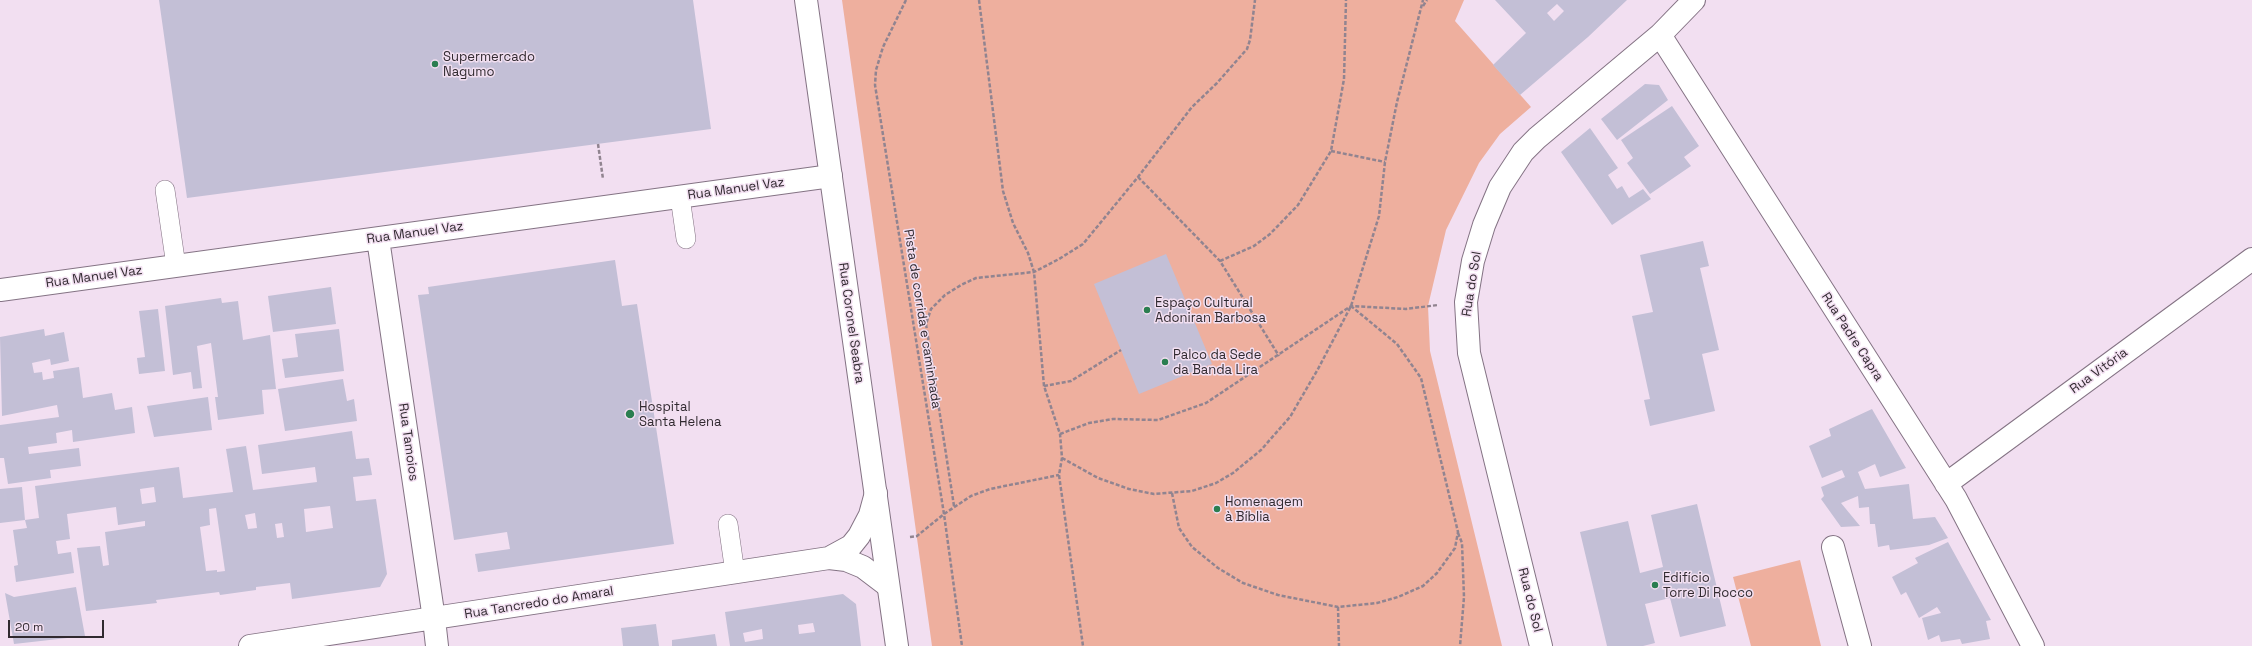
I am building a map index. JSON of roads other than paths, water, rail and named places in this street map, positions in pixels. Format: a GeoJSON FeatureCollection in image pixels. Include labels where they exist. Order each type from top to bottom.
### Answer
{"type":"FeatureCollection","features":[{"type":"Feature","properties":{"kind":"street","name":"Rua Coronel Seabra"},"geometry":{"type":"LineString","coordinates":[[806,0],[897,646]]}},
{"type":"Feature","properties":{"kind":"street","name":"Rua do Sol"},"geometry":{"type":"LineString","coordinates":[[1541,646],[1472,371],[1467,336],[1466,302],[1479,241],[1500,187],[1509,170],[1523,152],[1537,138],[1660,35],[1694,0]]}},
{"type":"Feature","properties":{"kind":"street","name":"Rua Padre Capra"},"geometry":{"type":"LineString","coordinates":[[1660,35],[1946,484],[2034,646]]}},
{"type":"Feature","properties":{"kind":"street","name":"Rua Manuel Vaz"},"geometry":{"type":"LineString","coordinates":[[0,290],[830,176]]}},
{"type":"Feature","properties":{"kind":"street","name":"Rua Tamoios"},"geometry":{"type":"LineString","coordinates":[[378,239],[437,646]]}},
{"type":"Feature","properties":{"kind":"street","name":"Rua Vitória"},"geometry":{"type":"LineString","coordinates":[[1946,484],[2252,259]]}},
{"type":"Feature","properties":{"kind":"street","name":"Rua Tancredo do Amaral"},"geometry":{"type":"LineString","coordinates":[[829,558],[851,546],[859,536],[870,515],[876,493]]}},
{"type":"Feature","properties":{"kind":"street"},"geometry":{"type":"LineString","coordinates":[[1833,547],[1860,646]]}},
{"type":"Feature","properties":{"kind":"street","name":"Rua Tancredo do Amaral"},"geometry":{"type":"LineString","coordinates":[[250,646],[829,558],[846,560],[863,567],[888,586]]}},
{"type":"Feature","properties":{"kind":"lane"},"geometry":{"type":"LineString","coordinates":[[165,190],[176,266]]}},
{"type":"Feature","properties":{"kind":"lane"},"geometry":{"type":"LineString","coordinates":[[680,197],[686,239]]}},
{"type":"Feature","properties":{"kind":"lane"},"geometry":{"type":"LineString","coordinates":[[728,524],[735,573]]}},
{"type":"Feature","properties":{"kind":"place","name":"Supermercado Nagumo"},"geometry":{"type":"Point","coordinates":[435,64]}},
{"type":"Feature","properties":{"kind":"place","name":"Espaço Cultural Adoniran Barbosa"},"geometry":{"type":"Point","coordinates":[1147,310]}},
{"type":"Feature","properties":{"kind":"place","name":"Palco da Sede da Banda Lira"},"geometry":{"type":"Point","coordinates":[1165,362]}},
{"type":"Feature","properties":{"kind":"place","name":"Hospital Santa Helena"},"geometry":{"type":"Point","coordinates":[630,414]}},
{"type":"Feature","properties":{"kind":"place","name":"Homenagem à Bíblia"},"geometry":{"type":"Point","coordinates":[1217,509]}},
{"type":"Feature","properties":{"kind":"place","name":"Edifício Torre Di Rocco"},"geometry":{"type":"Point","coordinates":[1655,585]}}]}
